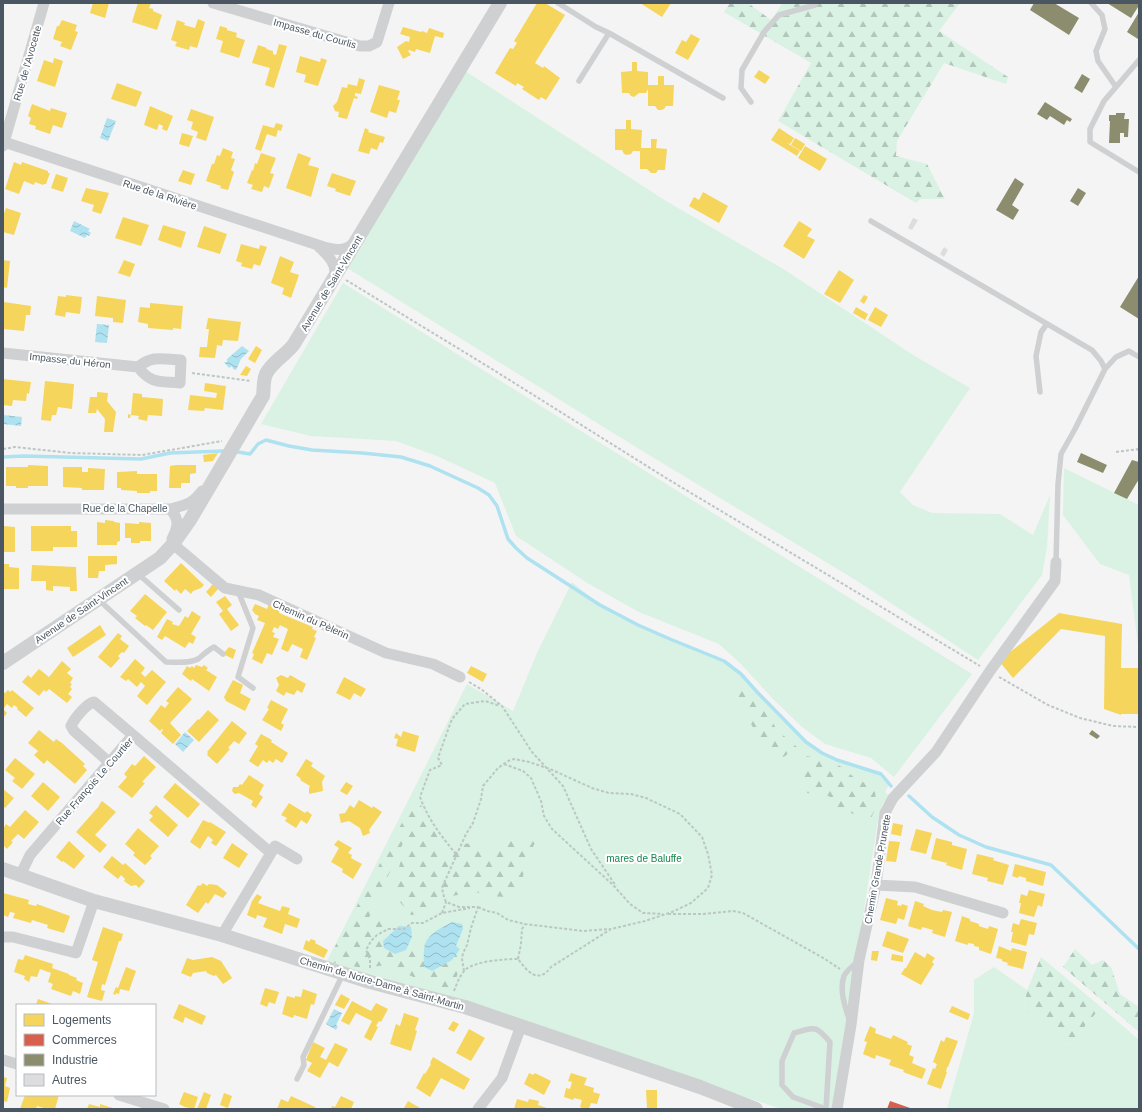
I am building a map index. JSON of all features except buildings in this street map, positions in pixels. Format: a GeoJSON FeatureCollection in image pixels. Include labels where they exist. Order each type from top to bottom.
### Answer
{"type":"FeatureCollection","features":[{"type":"Feature","properties":{"kind":"street","name":"Rue de l'Avocette"},"geometry":{"type":"LineString","coordinates":[[4,144],[44,3]]}},
{"type":"Feature","properties":{"kind":"street","name":"Impasse du Courlis"},"geometry":{"type":"LineString","coordinates":[[213,3],[360,46],[369,46],[377,42],[389,3]]}},
{"type":"Feature","properties":{"kind":"street","name":"Avenue de Saint-Vincent"},"geometry":{"type":"LineString","coordinates":[[3,663],[160,558],[173,544],[190,520],[263,396],[264,383],[270,367],[289,351],[294,344],[500,3]]}},
{"type":"Feature","properties":{"kind":"street","name":"Rue de la Rivière"},"geometry":{"type":"LineString","coordinates":[[4,144],[333,250],[342,250],[351,246],[357,240]]}},
{"type":"Feature","properties":{"kind":"street","name":"Rue de la Rivière"},"geometry":{"type":"LineString","coordinates":[[317,245],[333,262],[336,270],[335,275]]}},
{"type":"Feature","properties":{"kind":"street","name":"Impasse du Héron"},"geometry":{"type":"LineString","coordinates":[[3,353],[138,367]]}},
{"type":"Feature","properties":{"kind":"street"},"geometry":{"type":"LineString","coordinates":[[151,359],[180,360],[180,383],[155,381],[145,377],[138,367],[146,360],[151,359]]}},
{"type":"Feature","properties":{"kind":"street","name":"Rue de la Chapelle"},"geometry":{"type":"LineString","coordinates":[[3,509],[170,509],[185,505],[195,500],[204,489],[217,467],[226,460]]}},
{"type":"Feature","properties":{"kind":"street","name":"Avenue de Saint-Vincent"},"geometry":{"type":"LineString","coordinates":[[160,558],[177,529],[177,518],[170,509]]}},
{"type":"Feature","properties":{"kind":"street","name":"Chemin du Pèlerin"},"geometry":{"type":"LineString","coordinates":[[173,544],[225,588],[259,595],[386,652],[433,664],[460,677]]}},
{"type":"Feature","properties":{"kind":"street","name":"Chemin Grande Prunette"},"geometry":{"type":"LineString","coordinates":[[837,1109],[851,1025],[859,960],[876,885],[885,813],[893,798],[936,752],[990,671],[1056,581],[1056,562]]}},
{"type":"Feature","properties":{"kind":"street"},"geometry":{"type":"LineString","coordinates":[[110,762],[74,731],[72,726],[73,722],[90,703],[94,702],[133,735]]}},
{"type":"Feature","properties":{"kind":"street","name":"Rue François Le Courtier"},"geometry":{"type":"LineString","coordinates":[[20,876],[30,855],[133,735],[271,853]]}},
{"type":"Feature","properties":{"kind":"street"},"geometry":{"type":"LineString","coordinates":[[222,935],[275,846],[297,858]]}},
{"type":"Feature","properties":{"kind":"street","name":"Chemin de Notre-Dame à Saint-Martin"},"geometry":{"type":"LineString","coordinates":[[3,869],[94,901],[222,935],[370,982],[449,1002],[700,1087],[756,1109]]}},
{"type":"Feature","properties":{"kind":"street"},"geometry":{"type":"LineString","coordinates":[[876,885],[915,887],[1002,913]]}},
{"type":"Feature","properties":{"kind":"street"},"geometry":{"type":"LineString","coordinates":[[3,937],[13,937],[76,952],[94,901]]}},
{"type":"Feature","properties":{"kind":"street"},"geometry":{"type":"LineString","coordinates":[[478,1109],[502,1078],[521,1026]]}},
{"type":"Feature","properties":{"kind":"street"},"geometry":{"type":"LineString","coordinates":[[3,1060],[16,1064]]}},
{"type":"Feature","properties":{"kind":"street"},"geometry":{"type":"LineString","coordinates":[[122,1096],[164,1109]]}},
{"type":"Feature","properties":{"kind":"lane"},"geometry":{"type":"LineString","coordinates":[[558,3],[596,27],[723,98]]}},
{"type":"Feature","properties":{"kind":"lane"},"geometry":{"type":"LineString","coordinates":[[751,102],[741,88],[742,70],[764,32],[779,15],[815,5],[816,3]]}},
{"type":"Feature","properties":{"kind":"lane"},"geometry":{"type":"LineString","coordinates":[[1091,3],[1102,15],[1106,29],[1096,51],[1098,61],[1116,87]]}},
{"type":"Feature","properties":{"kind":"lane"},"geometry":{"type":"LineString","coordinates":[[579,81],[609,33]]}},
{"type":"Feature","properties":{"kind":"lane"},"geometry":{"type":"LineString","coordinates":[[1139,60],[1104,101],[1090,129],[1090,142],[1139,172]]}},
{"type":"Feature","properties":{"kind":"lane"},"geometry":{"type":"LineString","coordinates":[[871,221],[1092,350],[1101,361],[1105,369]]}},
{"type":"Feature","properties":{"kind":"lane"},"geometry":{"type":"LineString","coordinates":[[1040,392],[1036,356],[1041,332],[1047,324]]}},
{"type":"Feature","properties":{"kind":"lane"},"geometry":{"type":"LineString","coordinates":[[1056,562],[1058,484],[1061,454],[1105,369],[1116,357],[1129,352],[1139,357]]}},
{"type":"Feature","properties":{"kind":"lane"},"geometry":{"type":"LineString","coordinates":[[137,573],[179,610]]}},
{"type":"Feature","properties":{"kind":"lane"},"geometry":{"type":"LineString","coordinates":[[238,591],[253,628],[238,677],[253,688]]}},
{"type":"Feature","properties":{"kind":"lane"},"geometry":{"type":"LineString","coordinates":[[98,600],[166,662],[183,662],[197,659],[206,651],[214,647],[223,654]]}},
{"type":"Feature","properties":{"kind":"lane"},"geometry":{"type":"LineString","coordinates":[[851,1025],[842,990],[846,974],[859,960]]}},
{"type":"Feature","properties":{"kind":"lane"},"geometry":{"type":"LineString","coordinates":[[297,1078],[304,1065],[303,1057],[344,973]]}},
{"type":"Feature","properties":{"kind":"lane"},"geometry":{"type":"LineString","coordinates":[[812,1028],[818,1029],[830,1042],[826,1109],[793,1097],[782,1085],[782,1061],[794,1033],[812,1028]]}},
{"type":"Feature","properties":{"kind":"path"},"geometry":{"type":"LineString","coordinates":[[335,275],[492,369],[666,478],[1048,705],[1080,718],[1113,726],[1139,727]]}},
{"type":"Feature","properties":{"kind":"path"},"geometry":{"type":"LineString","coordinates":[[181,372],[252,381]]}},
{"type":"Feature","properties":{"kind":"path"},"geometry":{"type":"LineString","coordinates":[[3,449],[15,447],[71,453],[142,455],[238,438]]}},
{"type":"Feature","properties":{"kind":"path"},"geometry":{"type":"LineString","coordinates":[[1116,452],[1139,449]]}},
{"type":"Feature","properties":{"kind":"path"},"geometry":{"type":"LineString","coordinates":[[460,677],[481,689],[502,706],[532,752],[550,769],[564,786],[591,849],[619,892]]}},
{"type":"Feature","properties":{"kind":"path"},"geometry":{"type":"LineString","coordinates":[[456,854],[437,831],[425,809],[420,797],[424,783],[430,770],[442,764],[438,758],[452,719],[465,704],[485,701],[502,706]]}},
{"type":"Feature","properties":{"kind":"path"},"geometry":{"type":"LineString","coordinates":[[442,913],[446,902],[442,888],[456,854],[473,824],[481,799],[482,786],[490,775],[498,768],[514,760],[529,762],[550,769],[598,790],[609,793],[630,794],[646,798],[680,814],[702,837],[708,854],[712,874],[708,888],[691,903],[645,921],[611,929],[583,932],[525,924],[508,920],[497,913],[478,907],[459,907],[446,902]]}},
{"type":"Feature","properties":{"kind":"path"},"geometry":{"type":"LineString","coordinates":[[504,764],[523,771],[531,778],[544,816],[552,829],[614,885],[630,904],[643,913],[703,914],[733,911],[742,913],[825,959],[846,974]]}},
{"type":"Feature","properties":{"kind":"path"},"geometry":{"type":"LineString","coordinates":[[370,982],[370,959],[366,950],[371,941],[377,935],[388,929],[404,929],[412,923],[423,923],[442,913],[478,907]]}},
{"type":"Feature","properties":{"kind":"path"},"geometry":{"type":"LineString","coordinates":[[464,971],[462,959],[463,953],[467,945],[470,928],[478,907]]}},
{"type":"Feature","properties":{"kind":"path"},"geometry":{"type":"LineString","coordinates":[[525,924],[522,929],[518,959],[530,974],[538,975],[548,971],[551,966],[611,929]]}},
{"type":"Feature","properties":{"kind":"path"},"geometry":{"type":"LineString","coordinates":[[449,1002],[464,971],[473,966],[497,961],[518,959]]}},
{"type":"Feature","properties":{"kind":"green space"},"geometry":{"type":"Polygon","coordinates":[[[730,3],[748,3],[771,20],[782,4],[790,3],[960,3],[939,31],[1008,77],[1006,84],[944,63],[897,141],[896,156],[927,164],[945,199],[920,199],[916,203],[778,121],[811,63],[724,12],[730,3]]]}},
{"type":"Feature","properties":{"kind":"green space"},"geometry":{"type":"Polygon","coordinates":[[[465,71],[666,201],[785,270],[913,355],[970,388],[900,492],[913,505],[932,513],[1000,514],[1033,535],[1050,495],[1047,547],[1042,575],[978,660],[854,579],[644,452],[347,268],[465,71]]]}},
{"type":"Feature","properties":{"kind":"green space"},"geometry":{"type":"Polygon","coordinates":[[[343,283],[972,674],[894,777],[871,758],[825,744],[802,727],[772,698],[740,663],[719,644],[639,612],[589,584],[516,536],[495,483],[437,456],[396,441],[311,436],[261,424],[343,283]]]}},
{"type":"Feature","properties":{"kind":"green space"},"geometry":{"type":"Polygon","coordinates":[[[1064,468],[1139,505],[1139,653],[1129,575],[1100,564],[1063,515],[1064,468]]]}},
{"type":"Feature","properties":{"kind":"green space","name":"mares de Baluffe"},"geometry":{"type":"Polygon","coordinates":[[[572,582],[600,605],[638,625],[724,661],[741,674],[806,742],[822,753],[837,760],[881,774],[889,785],[885,792],[889,796],[882,805],[877,826],[833,1109],[782,1109],[326,963],[467,684],[513,711],[537,653],[572,582]]]}},
{"type":"Feature","properties":{"kind":"green space"},"geometry":{"type":"Polygon","coordinates":[[[743,687],[769,716],[777,730],[797,747],[781,759],[766,747],[743,712],[736,689],[743,687]]]}},
{"type":"Feature","properties":{"kind":"green space"},"geometry":{"type":"Polygon","coordinates":[[[807,756],[829,761],[842,767],[857,780],[875,786],[876,807],[869,823],[854,814],[839,810],[829,796],[807,793],[800,763],[807,756]]]}},
{"type":"Feature","properties":{"kind":"green space"},"geometry":{"type":"Polygon","coordinates":[[[416,797],[440,837],[437,852],[442,856],[452,845],[473,843],[497,851],[504,843],[514,838],[529,837],[535,843],[525,862],[522,885],[515,895],[505,897],[490,896],[475,892],[452,896],[439,902],[430,913],[411,915],[394,895],[396,878],[408,835],[399,831],[404,841],[366,924],[388,917],[390,924],[384,936],[388,947],[405,945],[417,946],[427,951],[456,954],[460,964],[457,976],[452,986],[442,990],[387,965],[361,968],[341,963],[326,963],[416,797]]]}},
{"type":"Feature","properties":{"kind":"green space"},"geometry":{"type":"Polygon","coordinates":[[[1075,949],[1092,965],[1103,960],[1111,967],[1120,994],[1139,1007],[1139,1032],[1063,967],[1075,949]]]}},
{"type":"Feature","properties":{"kind":"green space"},"geometry":{"type":"Polygon","coordinates":[[[1041,957],[1101,1007],[1068,1046],[1024,1008],[1027,990],[1041,957]]]}},
{"type":"Feature","properties":{"kind":"green space"},"geometry":{"type":"Polygon","coordinates":[[[994,967],[1027,990],[1024,1008],[1068,1046],[1101,1007],[1139,1040],[1139,1108],[947,1109],[974,1013],[974,980],[994,967]]]}},
{"type":"Feature","properties":{"kind":"water"},"geometry":{"type":"Polygon","coordinates":[[[107,118],[116,121],[108,141],[100,138],[107,118]]]}},
{"type":"Feature","properties":{"kind":"water"},"geometry":{"type":"Polygon","coordinates":[[[74,221],[90,229],[88,231],[91,233],[89,236],[87,235],[85,238],[70,231],[74,221]]]}},
{"type":"Feature","properties":{"kind":"water"},"geometry":{"type":"Polygon","coordinates":[[[97,324],[109,325],[107,343],[95,342],[97,324]]]}},
{"type":"Feature","properties":{"kind":"water"},"geometry":{"type":"Polygon","coordinates":[[[242,346],[249,351],[241,359],[236,370],[233,369],[232,366],[229,368],[224,362],[227,362],[227,359],[242,346]]]}},
{"type":"Feature","properties":{"kind":"water"},"geometry":{"type":"Polygon","coordinates":[[[3,415],[22,417],[21,426],[3,424],[3,415]]]}},
{"type":"Feature","properties":{"kind":"water"},"geometry":{"type":"Polygon","coordinates":[[[185,732],[194,740],[183,752],[175,744],[185,732]]]}},
{"type":"Feature","properties":{"kind":"water"},"geometry":{"type":"Polygon","coordinates":[[[452,922],[462,924],[463,929],[456,946],[460,949],[452,960],[432,971],[424,967],[424,949],[427,940],[437,931],[452,922]]]}},
{"type":"Feature","properties":{"kind":"water"},"geometry":{"type":"Polygon","coordinates":[[[399,926],[411,927],[412,937],[406,950],[395,954],[384,948],[383,941],[399,926]]]}},
{"type":"Feature","properties":{"kind":"water"},"geometry":{"type":"Polygon","coordinates":[[[334,1009],[342,1013],[336,1025],[338,1026],[336,1030],[326,1024],[334,1009]]]}},
{"type":"Feature","properties":{"kind":"waterway"},"geometry":{"type":"LineString","coordinates":[[238,452],[250,454],[258,444],[266,440],[312,450],[401,457],[430,466],[478,488],[489,495],[497,506],[508,539],[527,558],[600,605],[638,625],[724,661],[741,674],[806,742],[822,753],[837,760],[881,774],[891,786]]}},
{"type":"Feature","properties":{"kind":"waterway"},"geometry":{"type":"LineString","coordinates":[[3,457],[24,456],[141,459],[170,453],[223,451]]}},
{"type":"Feature","properties":{"kind":"waterway"},"geometry":{"type":"LineString","coordinates":[[909,796],[932,817],[959,835],[986,847],[1051,865],[1139,949]]}}]}
